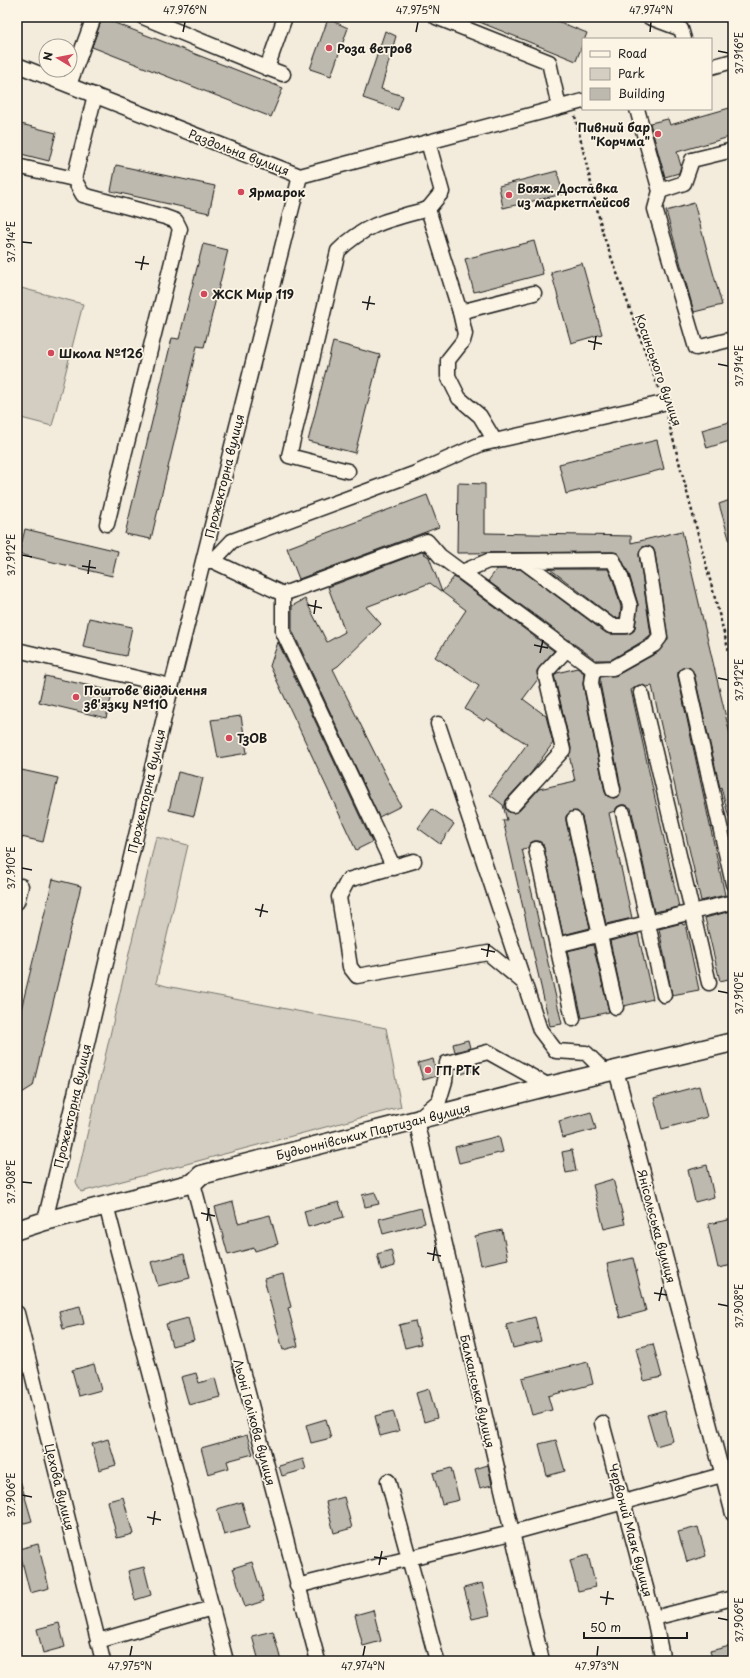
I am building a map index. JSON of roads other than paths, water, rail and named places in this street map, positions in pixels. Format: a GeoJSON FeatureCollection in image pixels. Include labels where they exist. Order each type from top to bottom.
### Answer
{"type":"FeatureCollection","features":[{"type":"Feature","properties":{"kind":"main road","name":"Будьоннівських Партизан вулиця"},"geometry":{"type":"LineString","coordinates":[[17,1230],[44,1221],[193,1183],[201,1175],[550,1086],[733,1042]]}},
{"type":"Feature","properties":{"kind":"street"},"geometry":{"type":"LineString","coordinates":[[69,85],[94,17]]}},
{"type":"Feature","properties":{"kind":"street"},"geometry":{"type":"LineString","coordinates":[[142,17],[283,74]]}},
{"type":"Feature","properties":{"kind":"street"},"geometry":{"type":"LineString","coordinates":[[267,68],[285,17]]}},
{"type":"Feature","properties":{"kind":"street"},"geometry":{"type":"LineString","coordinates":[[436,17],[549,62],[571,104]]}},
{"type":"Feature","properties":{"kind":"street"},"geometry":{"type":"LineString","coordinates":[[649,17],[682,29],[684,38]]}},
{"type":"Feature","properties":{"kind":"street"},"geometry":{"type":"LineString","coordinates":[[712,67],[733,61]]}},
{"type":"Feature","properties":{"kind":"street","name":"Раздольна вулиця"},"geometry":{"type":"LineString","coordinates":[[17,65],[300,176],[571,104]]}},
{"type":"Feature","properties":{"kind":"street"},"geometry":{"type":"LineString","coordinates":[[95,95],[74,179],[82,194],[165,217],[176,221],[180,229],[107,524]]}},
{"type":"Feature","properties":{"kind":"street"},"geometry":{"type":"LineString","coordinates":[[637,110],[660,191],[655,209],[696,348],[733,339]]}},
{"type":"Feature","properties":{"kind":"street"},"geometry":{"type":"LineString","coordinates":[[348,471],[289,456],[338,251],[351,238],[376,224],[428,209],[442,192],[428,142]]}},
{"type":"Feature","properties":{"kind":"street"},"geometry":{"type":"LineString","coordinates":[[660,191],[684,183],[692,160],[733,150]]}},
{"type":"Feature","properties":{"kind":"street"},"geometry":{"type":"LineString","coordinates":[[17,166],[74,179]]}},
{"type":"Feature","properties":{"kind":"street","name":"Прожекторна вулиця"},"geometry":{"type":"LineString","coordinates":[[44,1221],[171,686],[208,561],[300,176]]}},
{"type":"Feature","properties":{"kind":"street"},"geometry":{"type":"LineString","coordinates":[[428,209],[460,312],[465,334],[463,341],[448,360],[448,376],[459,398],[480,416],[494,441]]}},
{"type":"Feature","properties":{"kind":"street"},"geometry":{"type":"LineString","coordinates":[[460,312],[534,293]]}},
{"type":"Feature","properties":{"kind":"street"},"geometry":{"type":"LineString","coordinates":[[647,554],[660,637],[654,645],[613,668],[593,669],[440,556],[427,541],[283,594],[208,561],[232,540],[416,473],[481,444],[663,403]]}},
{"type":"Feature","properties":{"kind":"street"},"geometry":{"type":"LineString","coordinates":[[462,572],[488,561],[613,560],[621,577],[630,606],[627,626],[611,626],[523,561]]}},
{"type":"Feature","properties":{"kind":"street"},"geometry":{"type":"LineString","coordinates":[[283,594],[282,632],[394,868]]}},
{"type":"Feature","properties":{"kind":"street"},"geometry":{"type":"LineString","coordinates":[[513,805],[563,750],[545,674],[567,649]]}},
{"type":"Feature","properties":{"kind":"street"},"geometry":{"type":"LineString","coordinates":[[17,650],[171,686]]}},
{"type":"Feature","properties":{"kind":"street"},"geometry":{"type":"LineString","coordinates":[[593,669],[591,683],[613,790]]}},
{"type":"Feature","properties":{"kind":"street"},"geometry":{"type":"LineString","coordinates":[[686,675],[733,884]]}},
{"type":"Feature","properties":{"kind":"street"},"geometry":{"type":"LineString","coordinates":[[641,693],[709,983]]}},
{"type":"Feature","properties":{"kind":"street"},"geometry":{"type":"LineString","coordinates":[[438,724],[540,1030],[556,1051],[586,1053],[610,1071]]}},
{"type":"Feature","properties":{"kind":"street"},"geometry":{"type":"LineString","coordinates":[[622,813],[664,995]]}},
{"type":"Feature","properties":{"kind":"street"},"geometry":{"type":"LineString","coordinates":[[574,819],[616,1006]]}},
{"type":"Feature","properties":{"kind":"street"},"geometry":{"type":"LineString","coordinates":[[536,849],[572,1019]]}},
{"type":"Feature","properties":{"kind":"street"},"geometry":{"type":"LineString","coordinates":[[414,861],[348,880],[339,897],[350,967],[357,976],[488,953],[523,982]]}},
{"type":"Feature","properties":{"kind":"street"},"geometry":{"type":"LineString","coordinates":[[17,902],[21,886]]}},
{"type":"Feature","properties":{"kind":"street"},"geometry":{"type":"LineString","coordinates":[[557,944],[733,902]]}},
{"type":"Feature","properties":{"kind":"street"},"geometry":{"type":"LineString","coordinates":[[416,1120],[439,1101],[445,1081],[447,1063],[488,1052],[550,1086]]}},
{"type":"Feature","properties":{"kind":"street","name":"Янісольська вулиця"},"geometry":{"type":"LineString","coordinates":[[610,1071],[728,1473],[733,1514]]}},
{"type":"Feature","properties":{"kind":"street","name":"Балканська вулиця"},"geometry":{"type":"LineString","coordinates":[[416,1120],[542,1661]]}},
{"type":"Feature","properties":{"kind":"street","name":"Льоні Голікова вулиця"},"geometry":{"type":"LineString","coordinates":[[193,1183],[297,1586],[318,1661]]}},
{"type":"Feature","properties":{"kind":"street"},"geometry":{"type":"LineString","coordinates":[[106,1205],[226,1661]]}},
{"type":"Feature","properties":{"kind":"street","name":"Цехова вулиця"},"geometry":{"type":"LineString","coordinates":[[17,1313],[98,1641],[100,1660]]}},
{"type":"Feature","properties":{"kind":"street","name":"Червоний Маяк вулиця"},"geometry":{"type":"LineString","coordinates":[[602,1423],[624,1501],[664,1661]]}},
{"type":"Feature","properties":{"kind":"street"},"geometry":{"type":"LineString","coordinates":[[297,1586],[409,1557],[511,1533],[728,1473]]}},
{"type":"Feature","properties":{"kind":"street"},"geometry":{"type":"LineString","coordinates":[[388,1481],[437,1661]]}},
{"type":"Feature","properties":{"kind":"street"},"geometry":{"type":"LineString","coordinates":[[654,1618],[733,1598]]}},
{"type":"Feature","properties":{"kind":"street"},"geometry":{"type":"LineString","coordinates":[[98,1641],[212,1608]]}},
{"type":"Feature","properties":{"kind":"place","name":"Роза ветров"},"geometry":{"type":"Point","coordinates":[329,48]}},
{"type":"Feature","properties":{"kind":"place","name":"Пивний бар \"Корчма\""},"geometry":{"type":"Point","coordinates":[658,134]}},
{"type":"Feature","properties":{"kind":"place","name":"Ярмарок"},"geometry":{"type":"Point","coordinates":[241,192]}},
{"type":"Feature","properties":{"kind":"place","name":"Вояж. Доставка из маркетплейсов"},"geometry":{"type":"Point","coordinates":[509,195]}},
{"type":"Feature","properties":{"kind":"place","name":"ЖСК Мир 119"},"geometry":{"type":"Point","coordinates":[204,294]}},
{"type":"Feature","properties":{"kind":"place","name":"Школа №126"},"geometry":{"type":"Point","coordinates":[51,353]}},
{"type":"Feature","properties":{"kind":"place","name":"Поштове відділення зв'язку №110"},"geometry":{"type":"Point","coordinates":[76,697]}},
{"type":"Feature","properties":{"kind":"place","name":"ТзОВ"},"geometry":{"type":"Point","coordinates":[229,738]}},
{"type":"Feature","properties":{"kind":"place","name":"ГП РТК"},"geometry":{"type":"Point","coordinates":[428,1070]}}]}
